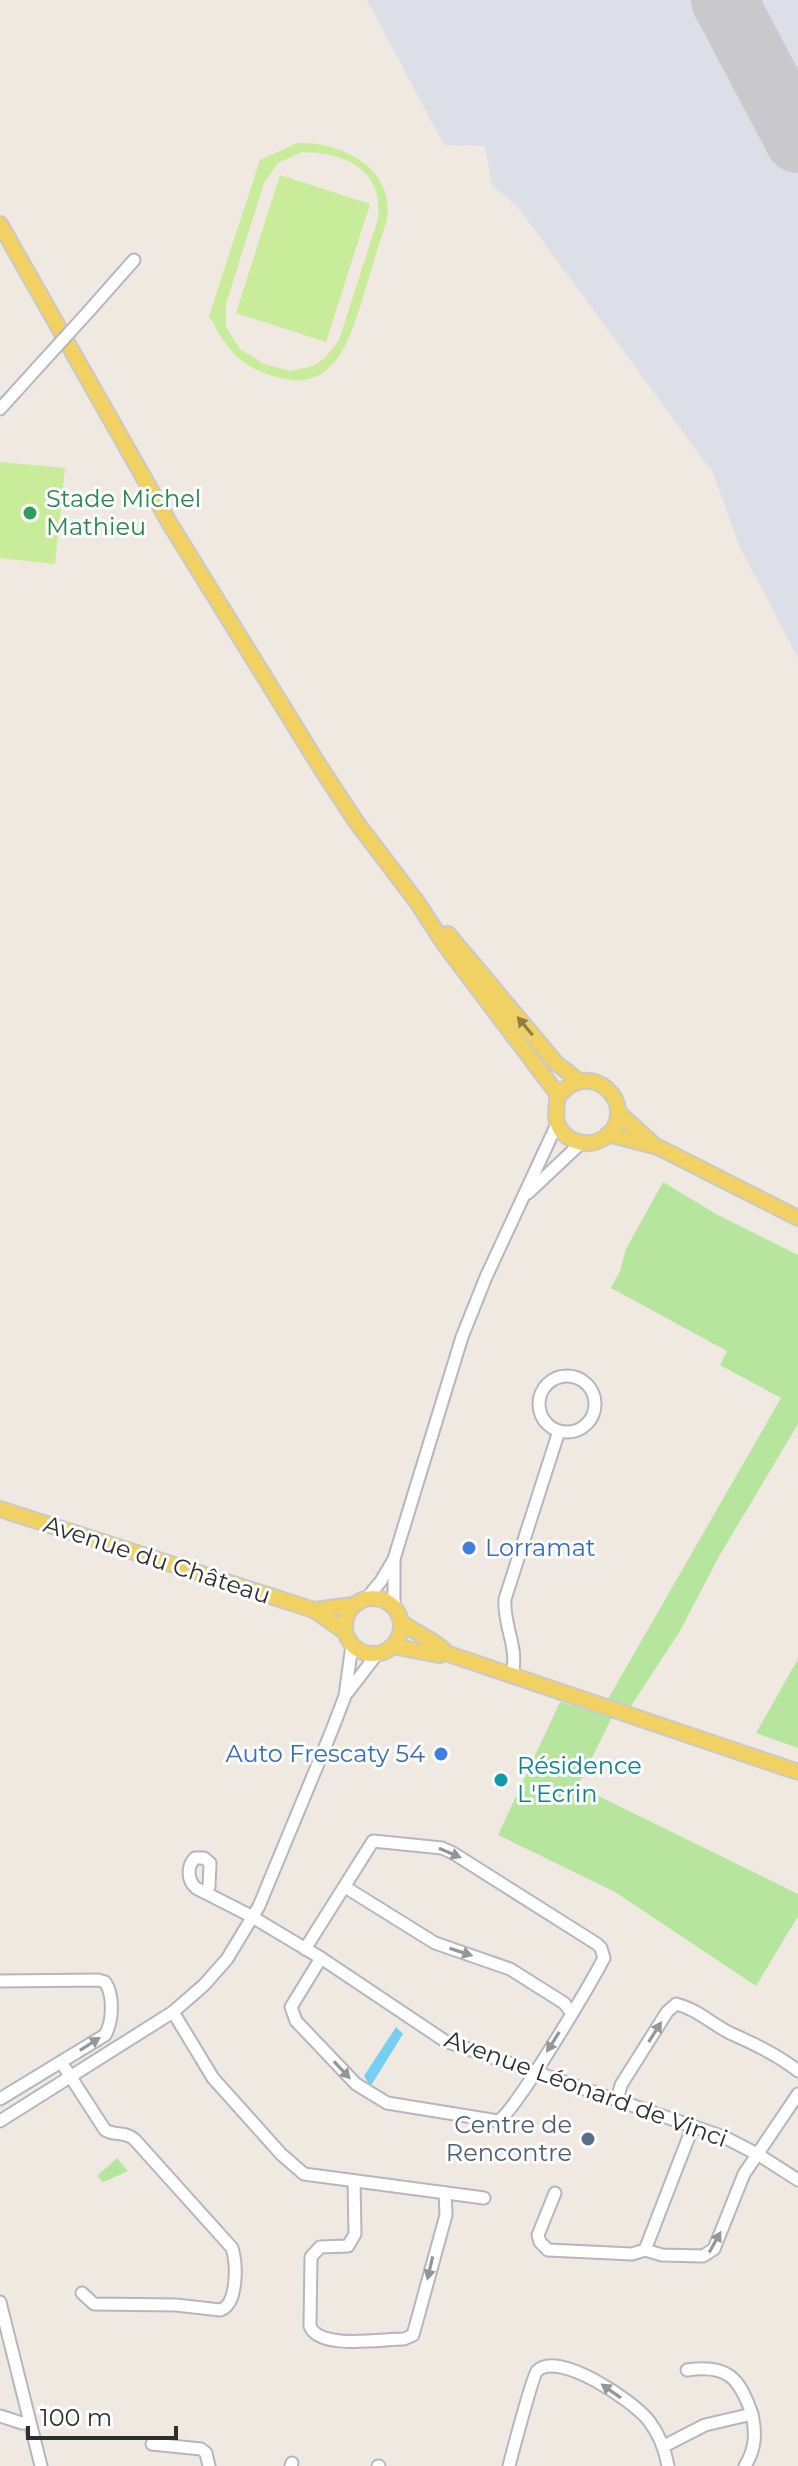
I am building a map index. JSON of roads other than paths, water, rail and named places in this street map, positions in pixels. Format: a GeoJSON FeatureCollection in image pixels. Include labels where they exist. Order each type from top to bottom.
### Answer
{"type":"FeatureCollection","features":[{"type":"Feature","properties":{"kind":"main road"},"geometry":{"type":"LineString","coordinates":[[0,224],[125,447],[235,631],[348,809],[558,1097]]}},
{"type":"Feature","properties":{"kind":"main road"},"geometry":{"type":"LineString","coordinates":[[417,902],[556,1063],[579,1081]]}},
{"type":"Feature","properties":{"kind":"main road"},"geometry":{"type":"LineString","coordinates":[[618,1112],[617,1120],[608,1134],[591,1143],[581,1143],[562,1133],[557,1124],[555,1105],[558,1097],[571,1084],[591,1080],[602,1084],[610,1091],[618,1112],[658,1147]]}},
{"type":"Feature","properties":{"kind":"main road"},"geometry":{"type":"LineString","coordinates":[[608,1134],[658,1147],[798,1218]]}},
{"type":"Feature","properties":{"kind":"main road","name":"Avenue du Château"},"geometry":{"type":"LineString","coordinates":[[0,1509],[314,1610],[348,1638]]}},
{"type":"Feature","properties":{"kind":"main road"},"geometry":{"type":"LineString","coordinates":[[401,1622],[392,1646],[377,1654],[359,1650],[348,1638],[345,1622],[360,1602],[379,1598],[394,1607],[401,1622],[418,1635],[441,1646],[446,1653]]}},
{"type":"Feature","properties":{"kind":"main road","name":"Avenue du Château"},"geometry":{"type":"LineString","coordinates":[[314,1610],[360,1602]]}},
{"type":"Feature","properties":{"kind":"main road"},"geometry":{"type":"LineString","coordinates":[[392,1646],[439,1655],[446,1653],[798,1772]]}},
{"type":"Feature","properties":{"kind":"street"},"geometry":{"type":"LineString","coordinates":[[0,409],[134,260]]}},
{"type":"Feature","properties":{"kind":"street"},"geometry":{"type":"LineString","coordinates":[[394,1607],[394,1559],[462,1337],[486,1277],[557,1124]]}},
{"type":"Feature","properties":{"kind":"street"},"geometry":{"type":"LineString","coordinates":[[525,1196],[581,1143]]}},
{"type":"Feature","properties":{"kind":"street"},"geometry":{"type":"LineString","coordinates":[[572,1376],[591,1389],[595,1411],[581,1429],[559,1431],[542,1416],[539,1401],[545,1387],[551,1382],[572,1376]]}},
{"type":"Feature","properties":{"kind":"street"},"geometry":{"type":"LineString","coordinates":[[512,1675],[515,1652],[506,1619],[505,1599],[559,1431]]}},
{"type":"Feature","properties":{"kind":"street"},"geometry":{"type":"LineString","coordinates":[[360,1602],[394,1559]]}},
{"type":"Feature","properties":{"kind":"street"},"geometry":{"type":"LineString","coordinates":[[345,1696],[348,1638]]}},
{"type":"Feature","properties":{"kind":"street"},"geometry":{"type":"LineString","coordinates":[[0,2121],[173,2012],[221,1966],[254,1918],[345,1696],[377,1654]]}},
{"type":"Feature","properties":{"kind":"street"},"geometry":{"type":"LineString","coordinates":[[305,1949],[373,1841],[442,1848],[453,1853],[545,1909],[552,1917],[601,1948],[604,1958],[536,2073],[506,2117],[498,2121],[403,2108],[387,2103],[356,2084],[291,2012],[291,2007],[321,1958]]}},
{"type":"Feature","properties":{"kind":"street"},"geometry":{"type":"LineString","coordinates":[[345,1887],[444,1947],[510,1969],[564,2003],[571,2012]]}},
{"type":"Feature","properties":{"kind":"street","name":"Avenue Léonard de Vinci"},"geometry":{"type":"LineString","coordinates":[[206,1892],[321,1958],[445,2041],[693,2126],[759,2155],[798,2180]]}},
{"type":"Feature","properties":{"kind":"street"},"geometry":{"type":"LineString","coordinates":[[0,1981],[98,1980],[108,1985],[110,1994],[107,2031],[0,2099]]}},
{"type":"Feature","properties":{"kind":"street"},"geometry":{"type":"LineString","coordinates":[[617,2100],[621,2085],[667,2012],[676,2004],[743,2037],[798,2071]]}},
{"type":"Feature","properties":{"kind":"street"},"geometry":{"type":"LineString","coordinates":[[173,2012],[213,2078],[297,2170],[304,2174],[484,2198]]}},
{"type":"Feature","properties":{"kind":"street"},"geometry":{"type":"LineString","coordinates":[[61,2062],[105,2130],[128,2134],[135,2140],[232,2248],[235,2258],[232,2300],[220,2310],[176,2305],[94,2304],[82,2293]]}},
{"type":"Feature","properties":{"kind":"street"},"geometry":{"type":"LineString","coordinates":[[555,2193],[538,2235],[548,2250],[632,2254],[645,2250],[662,2255],[709,2254],[714,2249],[744,2174],[798,2094]]}},
{"type":"Feature","properties":{"kind":"street"},"geometry":{"type":"LineString","coordinates":[[645,2250],[693,2126]]}},
{"type":"Feature","properties":{"kind":"street"},"geometry":{"type":"LineString","coordinates":[[354,2181],[355,2234],[348,2246],[320,2247],[311,2257],[310,2326],[312,2332],[325,2340],[404,2339],[413,2335],[446,2215],[445,2193]]}},
{"type":"Feature","properties":{"kind":"street"},"geometry":{"type":"LineString","coordinates":[[0,2302],[7,2358],[41,2466]]}},
{"type":"Feature","properties":{"kind":"street"},"geometry":{"type":"LineString","coordinates":[[509,2466],[519,2436],[531,2378],[538,2370],[553,2364],[596,2380],[638,2409],[664,2446],[668,2466]]}},
{"type":"Feature","properties":{"kind":"street"},"geometry":{"type":"LineString","coordinates":[[687,2370],[706,2367],[739,2383],[756,2430],[754,2448],[745,2466]]}},
{"type":"Feature","properties":{"kind":"street"},"geometry":{"type":"LineString","coordinates":[[664,2446],[705,2425],[752,2414]]}},
{"type":"Feature","properties":{"kind":"street"},"geometry":{"type":"LineString","coordinates":[[0,2416],[29,2422]]}},
{"type":"Feature","properties":{"kind":"street"},"geometry":{"type":"LineString","coordinates":[[152,2444],[201,2449],[206,2453],[209,2466]]}},
{"type":"Feature","properties":{"kind":"water"},"geometry":{"type":"Polygon","coordinates":[[[396,2027],[403,2034],[372,2084],[369,2084],[364,2076],[396,2027]]]}},
{"type":"Feature","properties":{"kind":"place","name":"Stade Michel Mathieu"},"geometry":{"type":"Point","coordinates":[30,513]}},
{"type":"Feature","properties":{"kind":"place","name":"Lorramat"},"geometry":{"type":"Point","coordinates":[469,1548]}},
{"type":"Feature","properties":{"kind":"place","name":"Auto Frescaty 54"},"geometry":{"type":"Point","coordinates":[441,1754]}},
{"type":"Feature","properties":{"kind":"place","name":"Résidence L'Ecrin"},"geometry":{"type":"Point","coordinates":[501,1780]}},
{"type":"Feature","properties":{"kind":"place","name":"Centre de Rencontre"},"geometry":{"type":"Point","coordinates":[588,2139]}}]}
